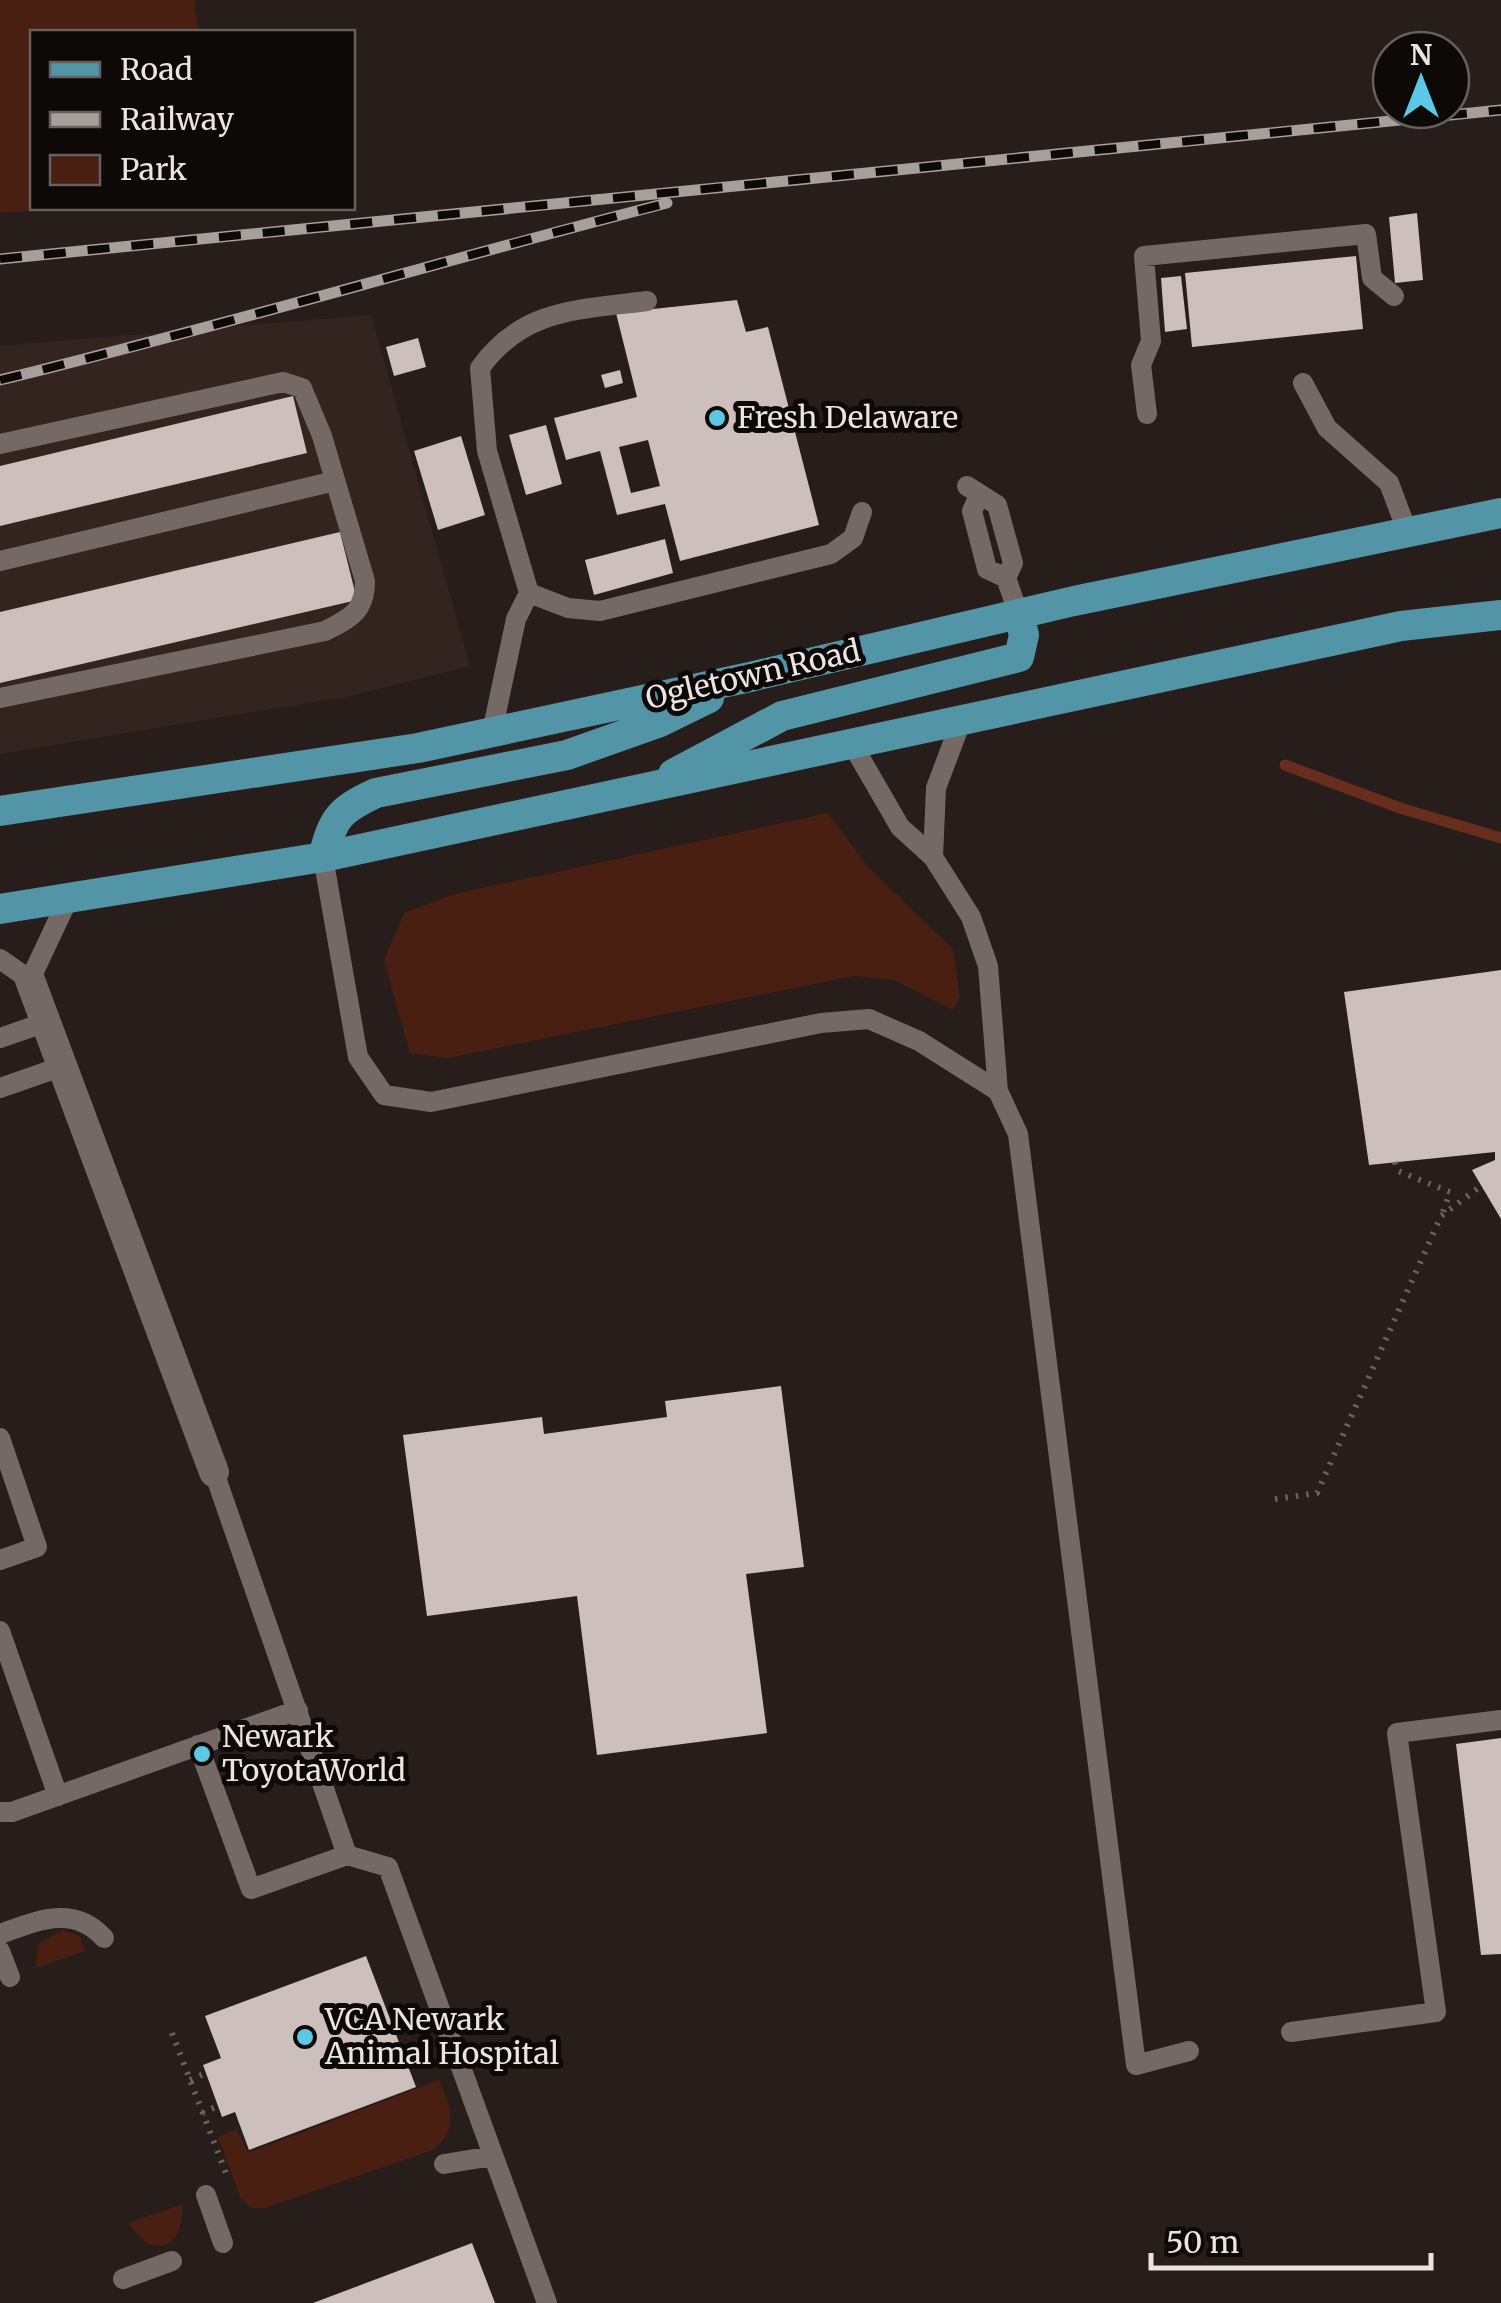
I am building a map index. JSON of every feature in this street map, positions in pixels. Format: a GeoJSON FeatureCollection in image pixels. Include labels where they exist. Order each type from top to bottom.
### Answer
{"type":"FeatureCollection","features":[{"type":"Feature","properties":{"kind":"main road","name":"Ogletown Road"},"geometry":{"type":"LineString","coordinates":[[0,811],[418,748],[750,678],[1018,614],[1501,514]]}},
{"type":"Feature","properties":{"kind":"main road"},"geometry":{"type":"LineString","coordinates":[[649,788],[782,716],[1019,657],[1024,635],[1018,614]]}},
{"type":"Feature","properties":{"kind":"main road"},"geometry":{"type":"LineString","coordinates":[[0,909],[323,857],[1401,626],[1501,615]]}},
{"type":"Feature","properties":{"kind":"main road"},"geometry":{"type":"LineString","coordinates":[[323,857],[332,821],[376,793],[567,755],[660,722],[750,678]]}},
{"type":"Feature","properties":{"kind":"street"},"geometry":{"type":"LineString","coordinates":[[30,980],[214,1472]]}},
{"type":"Feature","properties":{"kind":"lane"},"geometry":{"type":"LineString","coordinates":[[1146,414],[1141,366],[1152,341],[1144,256],[1366,234],[1372,278],[1394,296]]}},
{"type":"Feature","properties":{"kind":"lane"},"geometry":{"type":"LineString","coordinates":[[492,732],[516,619],[529,593],[487,451],[480,368],[500,341],[534,320],[646,301]]}},
{"type":"Feature","properties":{"kind":"lane"},"geometry":{"type":"LineString","coordinates":[[0,444],[283,382],[302,388],[365,581],[365,602],[354,616],[325,631],[0,698]]}},
{"type":"Feature","properties":{"kind":"lane"},"geometry":{"type":"LineString","coordinates":[[1303,383],[1327,428],[1389,483],[1408,531]]}},
{"type":"Feature","properties":{"kind":"lane"},"geometry":{"type":"LineString","coordinates":[[0,560],[335,480]]}},
{"type":"Feature","properties":{"kind":"lane"},"geometry":{"type":"LineString","coordinates":[[973,490],[997,505],[1013,564],[1006,578],[1018,614]]}},
{"type":"Feature","properties":{"kind":"lane"},"geometry":{"type":"LineString","coordinates":[[529,593],[568,608],[600,611],[831,554],[853,538],[862,512]]}},
{"type":"Feature","properties":{"kind":"lane"},"geometry":{"type":"LineString","coordinates":[[933,857],[936,788],[962,719]]}},
{"type":"Feature","properties":{"kind":"lane"},"geometry":{"type":"LineString","coordinates":[[852,744],[900,827],[933,857],[971,917],[988,966],[998,1091],[1018,1134],[1136,2064],[1189,2051]]}},
{"type":"Feature","properties":{"kind":"lane"},"geometry":{"type":"LineString","coordinates":[[323,857],[358,1058],[384,1096],[432,1102],[821,1022],[869,1020],[920,1040],[998,1091]]}},
{"type":"Feature","properties":{"kind":"lane"},"geometry":{"type":"LineString","coordinates":[[0,959],[30,980],[68,897]]}},
{"type":"Feature","properties":{"kind":"lane"},"geometry":{"type":"LineString","coordinates":[[0,1038],[46,1022]]}},
{"type":"Feature","properties":{"kind":"lane"},"geometry":{"type":"LineString","coordinates":[[0,1088],[63,1066]]}},
{"type":"Feature","properties":{"kind":"lane"},"geometry":{"type":"LineString","coordinates":[[0,1438],[37,1547],[0,1560]]}},
{"type":"Feature","properties":{"kind":"lane"},"geometry":{"type":"LineString","coordinates":[[214,1472],[347,1855]]}},
{"type":"Feature","properties":{"kind":"lane"},"geometry":{"type":"LineString","coordinates":[[0,1631],[58,1796]]}},
{"type":"Feature","properties":{"kind":"lane"},"geometry":{"type":"LineString","coordinates":[[0,1812],[12,1812],[298,1710]]}},
{"type":"Feature","properties":{"kind":"lane"},"geometry":{"type":"LineString","coordinates":[[1292,2032],[1436,2012],[1397,1733],[1501,1720]]}},
{"type":"Feature","properties":{"kind":"lane"},"geometry":{"type":"LineString","coordinates":[[198,1745],[252,1889],[347,1855],[388,1866],[547,2303]]}},
{"type":"Feature","properties":{"kind":"lane"},"geometry":{"type":"LineString","coordinates":[[0,1934],[70,1916],[95,1928],[104,1938]]}},
{"type":"Feature","properties":{"kind":"lane"},"geometry":{"type":"LineString","coordinates":[[0,1951],[10,1978]]}},
{"type":"Feature","properties":{"kind":"lane"},"geometry":{"type":"LineString","coordinates":[[444,2164],[494,2156]]}},
{"type":"Feature","properties":{"kind":"lane"},"geometry":{"type":"LineString","coordinates":[[206,2195],[223,2244]]}},
{"type":"Feature","properties":{"kind":"lane"},"geometry":{"type":"LineString","coordinates":[[123,2279],[172,2262]]}},
{"type":"Feature","properties":{"kind":"path"},"geometry":{"type":"LineString","coordinates":[[1274,1499],[1317,1493],[1450,1192],[1398,1171],[1395,1162]]}},
{"type":"Feature","properties":{"kind":"path"},"geometry":{"type":"LineString","coordinates":[[1441,1216],[1481,1186]]}},
{"type":"Feature","properties":{"kind":"path"},"geometry":{"type":"LineString","coordinates":[[172,2033],[233,2192]]}},
{"type":"Feature","properties":{"kind":"path"},"geometry":{"type":"LineString","coordinates":[[190,2080],[206,2073]]}},
{"type":"Feature","properties":{"kind":"path"},"geometry":{"type":"LineString","coordinates":[[202,2113],[218,2106]]}},
{"type":"Feature","properties":{"kind":"shaded area"},"geometry":{"type":"Polygon","coordinates":[[[371,315],[470,666],[350,696],[0,754],[0,346],[371,315]]]}},
{"type":"Feature","properties":{"kind":"green space"},"geometry":{"type":"Polygon","coordinates":[[[0,0],[194,0],[199,30],[30,30],[30,210],[43,210],[0,213],[0,0]]]}},
{"type":"Feature","properties":{"kind":"green space"},"geometry":{"type":"Polygon","coordinates":[[[828,813],[867,866],[953,949],[960,998],[953,1010],[894,980],[853,976],[448,1058],[410,1053],[384,960],[404,913],[455,894],[828,813]]]}},
{"type":"Feature","properties":{"kind":"green space"},"geometry":{"type":"Polygon","coordinates":[[[63,1930],[80,1937],[85,1951],[36,1968],[38,1944],[63,1930]]]}},
{"type":"Feature","properties":{"kind":"green space"},"geometry":{"type":"Polygon","coordinates":[[[439,2080],[451,2117],[447,2134],[433,2150],[265,2208],[251,2208],[240,2197],[218,2137],[237,2129],[248,2153],[439,2080]]]}},
{"type":"Feature","properties":{"kind":"green space"},"geometry":{"type":"Polygon","coordinates":[[[182,2204],[178,2231],[166,2245],[147,2243],[128,2223],[182,2204]]]}},
{"type":"Feature","properties":{"kind":"building"},"geometry":{"type":"Polygon","coordinates":[[[1417,213],[1423,280],[1395,283],[1389,217],[1417,213]]]}},
{"type":"Feature","properties":{"kind":"building"},"geometry":{"type":"Polygon","coordinates":[[[1356,256],[1363,329],[1192,347],[1185,273],[1356,256]]]}},
{"type":"Feature","properties":{"kind":"building"},"geometry":{"type":"Polygon","coordinates":[[[1181,276],[1187,329],[1165,332],[1161,278],[1181,276]]]}},
{"type":"Feature","properties":{"kind":"building","name":"Fresh Delaware"},"geometry":{"type":"Polygon","coordinates":[[[737,300],[746,332],[768,327],[819,525],[680,561],[665,504],[617,515],[600,451],[566,460],[554,418],[637,397],[616,313],[737,300]],[[648,440],[619,447],[631,493],[660,486],[648,440]]]}},
{"type":"Feature","properties":{"kind":"building"},"geometry":{"type":"Polygon","coordinates":[[[418,338],[426,367],[394,376],[386,347],[418,338]]]}},
{"type":"Feature","properties":{"kind":"building"},"geometry":{"type":"Polygon","coordinates":[[[620,370],[623,383],[605,388],[601,375],[620,370]]]}},
{"type":"Feature","properties":{"kind":"building"},"geometry":{"type":"Polygon","coordinates":[[[293,396],[307,453],[0,526],[0,466],[293,396]]]}},
{"type":"Feature","properties":{"kind":"building"},"geometry":{"type":"Polygon","coordinates":[[[546,425],[562,484],[526,495],[509,435],[546,425]]]}},
{"type":"Feature","properties":{"kind":"building"},"geometry":{"type":"Polygon","coordinates":[[[461,436],[485,515],[438,530],[414,451],[461,436]]]}},
{"type":"Feature","properties":{"kind":"building"},"geometry":{"type":"Polygon","coordinates":[[[340,532],[357,600],[0,683],[0,612],[340,532]]]}},
{"type":"Feature","properties":{"kind":"building"},"geometry":{"type":"Polygon","coordinates":[[[665,539],[673,573],[594,595],[585,560],[665,539]]]}},
{"type":"Feature","properties":{"kind":"building"},"geometry":{"type":"Polygon","coordinates":[[[1501,970],[1501,1219],[1472,1170],[1495,1160],[1495,1152],[1369,1165],[1344,992],[1501,970]]]}},
{"type":"Feature","properties":{"kind":"building"},"geometry":{"type":"Polygon","coordinates":[[[781,1386],[804,1567],[746,1574],[767,1733],[597,1755],[577,1596],[427,1616],[403,1435],[542,1417],[544,1434],[667,1417],[665,1401],[781,1386]]]}},
{"type":"Feature","properties":{"kind":"building"},"geometry":{"type":"Polygon","coordinates":[[[1501,1738],[1501,1954],[1481,1955],[1456,1744],[1501,1738]]]}},
{"type":"Feature","properties":{"kind":"building","name":"VCA Newark Animal Hospital"},"geometry":{"type":"Polygon","coordinates":[[[366,1956],[416,2087],[249,2150],[235,2112],[222,2117],[203,2065],[221,2058],[205,2016],[366,1956]]]}},
{"type":"Feature","properties":{"kind":"building"},"geometry":{"type":"Polygon","coordinates":[[[472,2243],[495,2303],[313,2303],[472,2243]]]}},
{"type":"Feature","properties":{"kind":"waterway"},"geometry":{"type":"LineString","coordinates":[[1285,765],[1400,808],[1501,838]]}},
{"type":"Feature","properties":{"kind":"railway"},"geometry":{"type":"LineString","coordinates":[[0,259],[1501,110]]}},
{"type":"Feature","properties":{"kind":"railway"},"geometry":{"type":"LineString","coordinates":[[0,380],[667,203]]}},
{"type":"Feature","properties":{"kind":"place","name":"Fresh Delaware"},"geometry":{"type":"Point","coordinates":[717,418]}},
{"type":"Feature","properties":{"kind":"place","name":"Newark ToyotaWorld"},"geometry":{"type":"Point","coordinates":[202,1754]}},
{"type":"Feature","properties":{"kind":"place","name":"VCA Newark Animal Hospital"},"geometry":{"type":"Point","coordinates":[305,2037]}}]}
